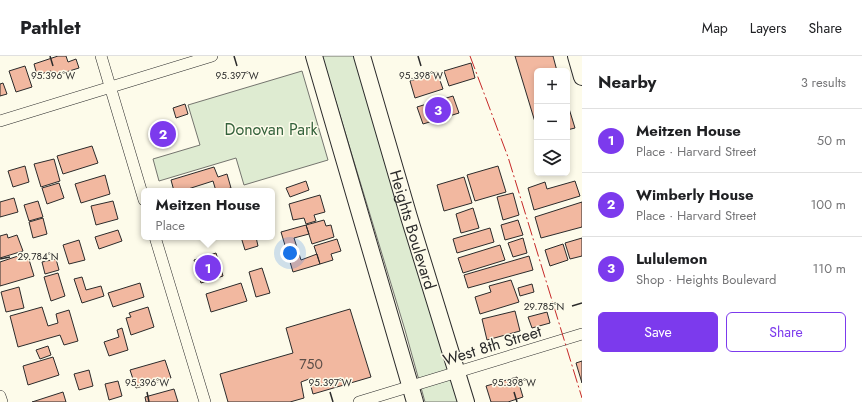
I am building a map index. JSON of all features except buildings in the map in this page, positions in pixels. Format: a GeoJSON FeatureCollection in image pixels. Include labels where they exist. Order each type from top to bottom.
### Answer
{"type":"FeatureCollection","features":[{"type":"Feature","properties":{"kind":"main road"},"geometry":{"type":"LineString","coordinates":[[314,56],[415,402]]}},
{"type":"Feature","properties":{"kind":"main road","name":"Heights Boulevard"},"geometry":{"type":"LineString","coordinates":[[362,56],[409,217],[466,402]]}},
{"type":"Feature","properties":{"kind":"main road"},"geometry":{"type":"LineString","coordinates":[[576,56],[582,76]]}},
{"type":"Feature","properties":{"kind":"street"},"geometry":{"type":"LineString","coordinates":[[101,56],[141,190]]}},
{"type":"Feature","properties":{"kind":"street"},"geometry":{"type":"LineString","coordinates":[[0,121],[212,56]]}},
{"type":"Feature","properties":{"kind":"street"},"geometry":{"type":"LineString","coordinates":[[156,240],[205,402]]}},
{"type":"Feature","properties":{"kind":"street","name":"West 8th Street"},"geometry":{"type":"LineString","coordinates":[[359,402],[582,334]]}},
{"type":"Feature","properties":{"kind":"street"},"geometry":{"type":"LineString","coordinates":[[0,396],[2,402]]}},
{"type":"Feature","properties":{"kind":"green space"},"geometry":{"type":"Polygon","coordinates":[[[322,56],[355,56],[459,402],[425,402],[405,330],[322,56]]]}},
{"type":"Feature","properties":{"kind":"green space","name":"Donovan Park"},"geometry":{"type":"Polygon","coordinates":[[[302,71],[328,160],[244,185],[236,158],[159,181],[153,159],[200,145],[188,105],[302,71]]]}},
{"type":"Feature","properties":{"kind":"power"},"geometry":{"type":"LineString","coordinates":[[470,56],[508,157],[582,398]]}},
{"type":"Feature","properties":{"kind":"place","name":"Lululemon"},"geometry":{"type":"Point","coordinates":[438,110]}},
{"type":"Feature","properties":{"kind":"place","name":"Wimberly House"},"geometry":{"type":"Point","coordinates":[163,134]}},
{"type":"Feature","properties":{"kind":"place","name":"Meitzen House"},"geometry":{"type":"Point","coordinates":[208,268]}}]}
